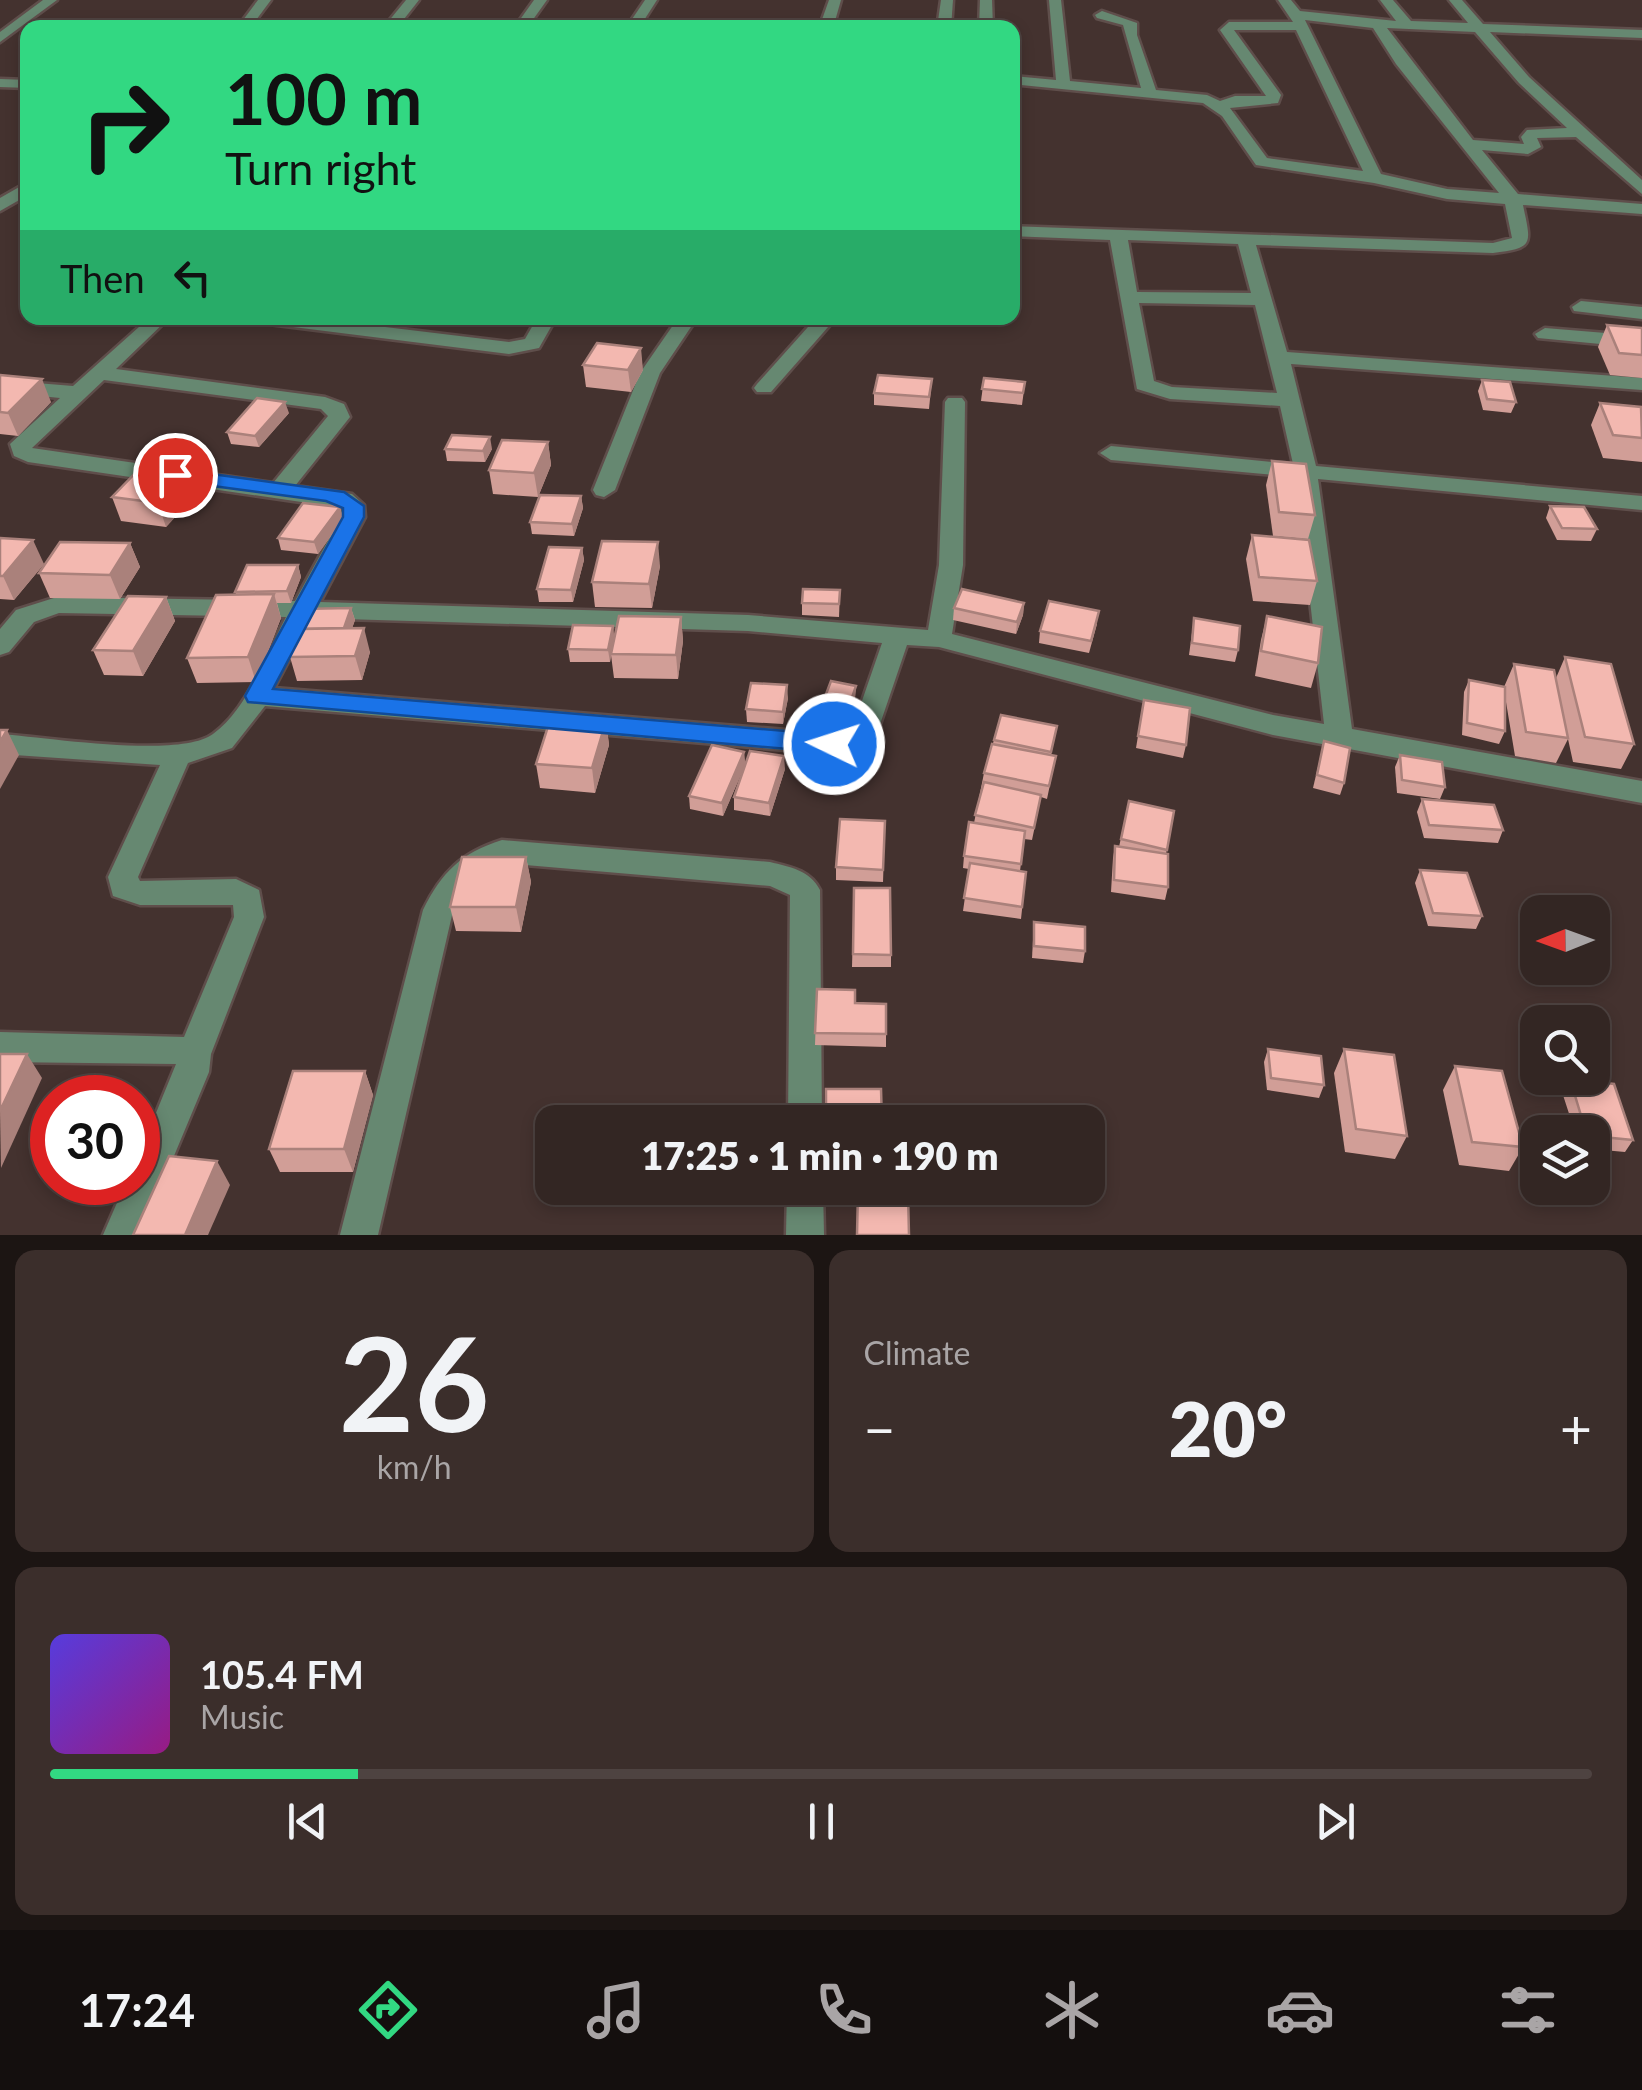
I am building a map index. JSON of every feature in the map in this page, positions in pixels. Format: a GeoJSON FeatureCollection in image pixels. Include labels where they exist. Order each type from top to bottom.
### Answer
{"type":"FeatureCollection","features":[{"type":"Feature","properties":{"kind":"street"},"geometry":{"type":"LineString","coordinates":[[24,20],[51,0]]}},
{"type":"Feature","properties":{"kind":"street"},"geometry":{"type":"LineString","coordinates":[[255,0],[265,0]]}},
{"type":"Feature","properties":{"kind":"street"},"geometry":{"type":"LineString","coordinates":[[249,20],[265,0]]}},
{"type":"Feature","properties":{"kind":"street"},"geometry":{"type":"LineString","coordinates":[[396,20],[413,0]]}},
{"type":"Feature","properties":{"kind":"street"},"geometry":{"type":"LineString","coordinates":[[526,20],[542,0]]}},
{"type":"Feature","properties":{"kind":"street"},"geometry":{"type":"LineString","coordinates":[[1055,0],[1063,82]]}},
{"type":"Feature","properties":{"kind":"street"},"geometry":{"type":"LineString","coordinates":[[1284,0],[1299,21],[1374,178]]}},
{"type":"Feature","properties":{"kind":"street"},"geometry":{"type":"LineString","coordinates":[[1386,0],[1408,26]]}},
{"type":"Feature","properties":{"kind":"street"},"geometry":{"type":"LineString","coordinates":[[1454,0],[1524,80],[1642,189]]}},
{"type":"Feature","properties":{"kind":"street"},"geometry":{"type":"LineString","coordinates":[[1102,15],[1130,23],[1130,35],[1149,90]]}},
{"type":"Feature","properties":{"kind":"street"},"geometry":{"type":"LineString","coordinates":[[1221,107],[1234,100],[1273,100],[1274,96],[1227,30],[1229,26],[1299,21],[1642,34]]}},
{"type":"Feature","properties":{"kind":"street"},"geometry":{"type":"LineString","coordinates":[[1020,231],[1508,248],[1518,245],[1513,199],[1394,52],[1377,24]]}},
{"type":"Feature","properties":{"kind":"street"},"geometry":{"type":"LineString","coordinates":[[1020,80],[1190,94],[1221,107],[1262,162],[1374,178],[1447,194],[1642,209]]}},
{"type":"Feature","properties":{"kind":"street"},"geometry":{"type":"LineString","coordinates":[[1468,144],[1528,149],[1533,147],[1529,137],[1533,134],[1581,132]]}},
{"type":"Feature","properties":{"kind":"street"},"geometry":{"type":"LineString","coordinates":[[1118,234],[1144,385],[1170,393],[1289,400]]}},
{"type":"Feature","properties":{"kind":"street"},"geometry":{"type":"LineString","coordinates":[[1245,238],[1306,471],[1339,738]]}},
{"type":"Feature","properties":{"kind":"street"},"geometry":{"type":"LineString","coordinates":[[1128,297],[1262,299]]}},
{"type":"Feature","properties":{"kind":"street"},"geometry":{"type":"LineString","coordinates":[[1581,307],[1642,313]]}},
{"type":"Feature","properties":{"kind":"street"},"geometry":{"type":"LineString","coordinates":[[0,744],[178,755],[212,748],[235,731],[257,696],[354,517],[353,506],[344,498],[36,457],[22,450],[21,444],[152,325]]}},
{"type":"Feature","properties":{"kind":"street"},"geometry":{"type":"LineString","coordinates":[[340,325],[522,348],[532,344],[542,325]]}},
{"type":"Feature","properties":{"kind":"street"},"geometry":{"type":"LineString","coordinates":[[604,490],[650,373],[682,325]]}},
{"type":"Feature","properties":{"kind":"street"},"geometry":{"type":"LineString","coordinates":[[764,388],[820,325]]}},
{"type":"Feature","properties":{"kind":"street"},"geometry":{"type":"LineString","coordinates":[[1545,334],[1642,342]]}},
{"type":"Feature","properties":{"kind":"street"},"geometry":{"type":"LineString","coordinates":[[1279,357],[1642,384]]}},
{"type":"Feature","properties":{"kind":"street"},"geometry":{"type":"LineString","coordinates":[[100,373],[337,408],[340,417],[280,489]]}},
{"type":"Feature","properties":{"kind":"street"},"geometry":{"type":"LineString","coordinates":[[0,386],[78,393]]}},
{"type":"Feature","properties":{"kind":"street"},"geometry":{"type":"LineString","coordinates":[[939,639],[951,565],[956,402]]}},
{"type":"Feature","properties":{"kind":"street"},"geometry":{"type":"LineString","coordinates":[[1110,453],[1642,503]]}},
{"type":"Feature","properties":{"kind":"street"},"geometry":{"type":"LineString","coordinates":[[0,646],[25,616],[57,605],[551,614],[939,639],[1234,716],[1642,792]]}},
{"type":"Feature","properties":{"kind":"street"},"geometry":{"type":"LineString","coordinates":[[257,696],[834,744],[852,740],[866,729],[897,636]]}},
{"type":"Feature","properties":{"kind":"street"},"geometry":{"type":"LineString","coordinates":[[122,1235],[192,1072],[194,1054],[249,918],[248,898],[236,891],[140,893],[124,888],[123,878],[178,755]]}},
{"type":"Feature","properties":{"kind":"street"},"geometry":{"type":"LineString","coordinates":[[359,1235],[438,910],[460,872],[478,858],[502,851],[770,874],[791,879],[805,890],[805,1105]]}},
{"type":"Feature","properties":{"kind":"street"},"geometry":{"type":"LineString","coordinates":[[0,1048],[177,1049],[194,1054]]}},
{"type":"Feature","properties":{"kind":"street"},"geometry":{"type":"LineString","coordinates":[[804,1235],[805,1205]]}},
{"type":"Feature","properties":{"kind":"building"},"geometry":{"type":"Polygon","coordinates":[[[1607,325],[1642,328],[1642,355],[1619,353],[1607,325]]]}},
{"type":"Feature","properties":{"kind":"building"},"geometry":{"type":"Polygon","coordinates":[[[597,343],[641,348],[628,370],[583,365],[597,343]]]}},
{"type":"Feature","properties":{"kind":"building"},"geometry":{"type":"Polygon","coordinates":[[[0,375],[42,379],[8,413],[0,412],[0,375]]]}},
{"type":"Feature","properties":{"kind":"building"},"geometry":{"type":"Polygon","coordinates":[[[878,375],[932,379],[929,397],[874,393],[878,375]]]}},
{"type":"Feature","properties":{"kind":"building"},"geometry":{"type":"Polygon","coordinates":[[[984,378],[1025,382],[1023,393],[982,389],[984,378]]]}},
{"type":"Feature","properties":{"kind":"building"},"geometry":{"type":"Polygon","coordinates":[[[1482,380],[1510,382],[1516,402],[1487,399],[1482,380]]]}},
{"type":"Feature","properties":{"kind":"building"},"geometry":{"type":"Polygon","coordinates":[[[257,398],[285,402],[255,436],[227,432],[257,398]]]}},
{"type":"Feature","properties":{"kind":"building"},"geometry":{"type":"Polygon","coordinates":[[[1600,403],[1641,407],[1642,438],[1613,435],[1600,403]]]}},
{"type":"Feature","properties":{"kind":"building"},"geometry":{"type":"Polygon","coordinates":[[[452,435],[490,437],[483,451],[445,449],[452,435]]]}},
{"type":"Feature","properties":{"kind":"building"},"geometry":{"type":"Polygon","coordinates":[[[502,440],[548,442],[534,473],[489,470],[502,440]]]}},
{"type":"Feature","properties":{"kind":"building"},"geometry":{"type":"Polygon","coordinates":[[[1272,461],[1306,464],[1315,515],[1279,512],[1272,461]]]}},
{"type":"Feature","properties":{"kind":"building"},"geometry":{"type":"Polygon","coordinates":[[[146,462],[190,468],[158,503],[112,497],[146,462]]]}},
{"type":"Feature","properties":{"kind":"building"},"geometry":{"type":"Polygon","coordinates":[[[540,495],[581,496],[572,524],[530,522],[540,495]]]}},
{"type":"Feature","properties":{"kind":"building"},"geometry":{"type":"Polygon","coordinates":[[[303,503],[340,507],[314,542],[278,538],[303,503]]]}},
{"type":"Feature","properties":{"kind":"building"},"geometry":{"type":"Polygon","coordinates":[[[1550,506],[1584,507],[1597,529],[1562,528],[1550,506]]]}},
{"type":"Feature","properties":{"kind":"building"},"geometry":{"type":"Polygon","coordinates":[[[1252,535],[1309,540],[1317,581],[1259,577],[1252,535]]]}},
{"type":"Feature","properties":{"kind":"building"},"geometry":{"type":"Polygon","coordinates":[[[0,538],[33,540],[3,576],[0,576],[0,538]]]}},
{"type":"Feature","properties":{"kind":"building"},"geometry":{"type":"Polygon","coordinates":[[[602,541],[658,542],[649,584],[592,582],[602,541]]]}},
{"type":"Feature","properties":{"kind":"building"},"geometry":{"type":"Polygon","coordinates":[[[60,542],[130,543],[110,575],[39,573],[60,542]]]}},
{"type":"Feature","properties":{"kind":"building"},"geometry":{"type":"Polygon","coordinates":[[[549,547],[582,548],[571,590],[537,589],[549,547]]]}},
{"type":"Feature","properties":{"kind":"building"},"geometry":{"type":"Polygon","coordinates":[[[247,565],[298,565],[287,591],[235,592],[247,565]]]}},
{"type":"Feature","properties":{"kind":"building"},"geometry":{"type":"Polygon","coordinates":[[[803,589],[840,590],[839,604],[802,603],[803,589]]]}},
{"type":"Feature","properties":{"kind":"building"},"geometry":{"type":"Polygon","coordinates":[[[962,589],[1024,603],[1017,622],[954,608],[962,589]]]}},
{"type":"Feature","properties":{"kind":"building"},"geometry":{"type":"Polygon","coordinates":[[[274,594],[248,657],[187,658],[216,595],[274,594]]]}},
{"type":"Feature","properties":{"kind":"building"},"geometry":{"type":"Polygon","coordinates":[[[128,596],[166,597],[133,651],[93,650],[128,596]]]}},
{"type":"Feature","properties":{"kind":"building"},"geometry":{"type":"Polygon","coordinates":[[[1049,601],[1099,611],[1091,641],[1040,631],[1049,601]]]}},
{"type":"Feature","properties":{"kind":"building"},"geometry":{"type":"Polygon","coordinates":[[[351,608],[344,628],[300,629],[298,634],[291,634],[300,609],[351,608]]]}},
{"type":"Feature","properties":{"kind":"building"},"geometry":{"type":"Polygon","coordinates":[[[619,616],[681,617],[676,655],[611,654],[619,616]]]}},
{"type":"Feature","properties":{"kind":"building"},"geometry":{"type":"Polygon","coordinates":[[[1267,616],[1322,627],[1318,663],[1261,651],[1267,616]]]}},
{"type":"Feature","properties":{"kind":"building"},"geometry":{"type":"Polygon","coordinates":[[[1194,618],[1240,626],[1238,650],[1192,643],[1194,618]]]}},
{"type":"Feature","properties":{"kind":"building"},"geometry":{"type":"Polygon","coordinates":[[[573,625],[613,626],[608,650],[568,649],[573,625]]]}},
{"type":"Feature","properties":{"kind":"building"},"geometry":{"type":"Polygon","coordinates":[[[364,628],[355,656],[290,657],[300,629],[364,628]]]}},
{"type":"Feature","properties":{"kind":"building"},"geometry":{"type":"Polygon","coordinates":[[[1565,657],[1611,664],[1634,744],[1585,737],[1565,657]]]}},
{"type":"Feature","properties":{"kind":"building"},"geometry":{"type":"Polygon","coordinates":[[[1514,664],[1554,670],[1568,738],[1526,732],[1514,664]]]}},
{"type":"Feature","properties":{"kind":"building"},"geometry":{"type":"Polygon","coordinates":[[[1469,680],[1505,687],[1505,731],[1467,723],[1469,680]]]}},
{"type":"Feature","properties":{"kind":"building"},"geometry":{"type":"Polygon","coordinates":[[[831,681],[856,686],[846,715],[820,710],[831,681]]]}},
{"type":"Feature","properties":{"kind":"building"},"geometry":{"type":"Polygon","coordinates":[[[751,683],[787,685],[783,712],[746,709],[751,683]]]}},
{"type":"Feature","properties":{"kind":"building"},"geometry":{"type":"Polygon","coordinates":[[[1144,700],[1190,708],[1186,745],[1138,736],[1144,700]]]}},
{"type":"Feature","properties":{"kind":"building"},"geometry":{"type":"Polygon","coordinates":[[[1001,715],[1057,726],[1051,752],[994,740],[1001,715]]]}},
{"type":"Feature","properties":{"kind":"building"},"geometry":{"type":"Polygon","coordinates":[[[551,717],[606,721],[592,768],[536,764],[551,717]]]}},
{"type":"Feature","properties":{"kind":"building"},"geometry":{"type":"Polygon","coordinates":[[[1324,741],[1350,748],[1344,783],[1317,775],[1324,741]]]}},
{"type":"Feature","properties":{"kind":"building"},"geometry":{"type":"Polygon","coordinates":[[[992,744],[1056,756],[1049,786],[984,773],[992,744]]]}},
{"type":"Feature","properties":{"kind":"building"},"geometry":{"type":"Polygon","coordinates":[[[712,745],[744,752],[722,803],[689,796],[712,745]]]}},
{"type":"Feature","properties":{"kind":"building"},"geometry":{"type":"Polygon","coordinates":[[[750,751],[784,756],[769,803],[734,797],[750,751]]]}},
{"type":"Feature","properties":{"kind":"building"},"geometry":{"type":"Polygon","coordinates":[[[1400,755],[1442,762],[1445,787],[1402,780],[1400,755]]]}},
{"type":"Feature","properties":{"kind":"building"},"geometry":{"type":"Polygon","coordinates":[[[984,782],[1041,795],[1034,828],[975,815],[984,782]]]}},
{"type":"Feature","properties":{"kind":"building"},"geometry":{"type":"Polygon","coordinates":[[[1422,799],[1494,805],[1503,830],[1429,825],[1422,799]]]}},
{"type":"Feature","properties":{"kind":"building"},"geometry":{"type":"Polygon","coordinates":[[[1129,801],[1174,811],[1167,850],[1121,839],[1129,801]]]}},
{"type":"Feature","properties":{"kind":"building"},"geometry":{"type":"Polygon","coordinates":[[[840,819],[885,821],[883,870],[836,867],[840,819]]]}},
{"type":"Feature","properties":{"kind":"building"},"geometry":{"type":"Polygon","coordinates":[[[969,822],[1025,831],[1021,864],[964,856],[969,822]]]}},
{"type":"Feature","properties":{"kind":"building"},"geometry":{"type":"Polygon","coordinates":[[[1115,846],[1168,854],[1168,887],[1114,880],[1115,846]]]}},
{"type":"Feature","properties":{"kind":"building"},"geometry":{"type":"Polygon","coordinates":[[[462,857],[526,857],[516,907],[450,907],[462,857]]]}},
{"type":"Feature","properties":{"kind":"building"},"geometry":{"type":"Polygon","coordinates":[[[970,863],[1026,872],[1022,907],[964,898],[970,863]]]}},
{"type":"Feature","properties":{"kind":"building"},"geometry":{"type":"Polygon","coordinates":[[[1420,870],[1467,873],[1482,916],[1433,913],[1420,870]]]}},
{"type":"Feature","properties":{"kind":"building"},"geometry":{"type":"Polygon","coordinates":[[[854,888],[890,888],[891,955],[853,954],[854,888]]]}},
{"type":"Feature","properties":{"kind":"building"},"geometry":{"type":"Polygon","coordinates":[[[1034,922],[1085,927],[1085,951],[1034,946],[1034,922]]]}},
{"type":"Feature","properties":{"kind":"building"},"geometry":{"type":"Polygon","coordinates":[[[817,989],[855,990],[855,1003],[886,1004],[886,1034],[815,1033],[817,989]]]}},
{"type":"Feature","properties":{"kind":"building"},"geometry":{"type":"Polygon","coordinates":[[[1268,1049],[1321,1056],[1324,1085],[1271,1078],[1268,1049]]]}},
{"type":"Feature","properties":{"kind":"building"},"geometry":{"type":"Polygon","coordinates":[[[1344,1049],[1394,1055],[1407,1136],[1356,1129],[1344,1049]]]}},
{"type":"Feature","properties":{"kind":"building"},"geometry":{"type":"Polygon","coordinates":[[[0,1054],[27,1054],[0,1111],[0,1054]]]}},
{"type":"Feature","properties":{"kind":"building"},"geometry":{"type":"Polygon","coordinates":[[[1455,1066],[1502,1071],[1520,1136],[1520,1147],[1472,1142],[1455,1066]]]}},
{"type":"Feature","properties":{"kind":"building"},"geometry":{"type":"Polygon","coordinates":[[[293,1071],[365,1071],[344,1149],[269,1149],[293,1071]]]}},
{"type":"Feature","properties":{"kind":"building"},"geometry":{"type":"Polygon","coordinates":[[[1610,1084],[1614,1084],[1633,1140],[1610,1138],[1610,1115],[1581,1115],[1575,1095],[1610,1095],[1610,1084]]]}},
{"type":"Feature","properties":{"kind":"building"},"geometry":{"type":"Polygon","coordinates":[[[826,1089],[881,1089],[881,1105],[826,1105],[826,1089]]]}},
{"type":"Feature","properties":{"kind":"building"},"geometry":{"type":"Polygon","coordinates":[[[169,1156],[217,1161],[185,1235],[133,1235],[147,1205],[160,1205],[160,1176],[169,1156]]]}},
{"type":"Feature","properties":{"kind":"building"},"geometry":{"type":"Polygon","coordinates":[[[858,1205],[908,1205],[909,1235],[857,1235],[858,1205]]]}},
{"type":"Feature","properties":{"kind":"route"},"geometry":{"type":"LineString","coordinates":[[175,475],[344,498],[353,506],[354,517],[257,696],[834,744]]}}]}
